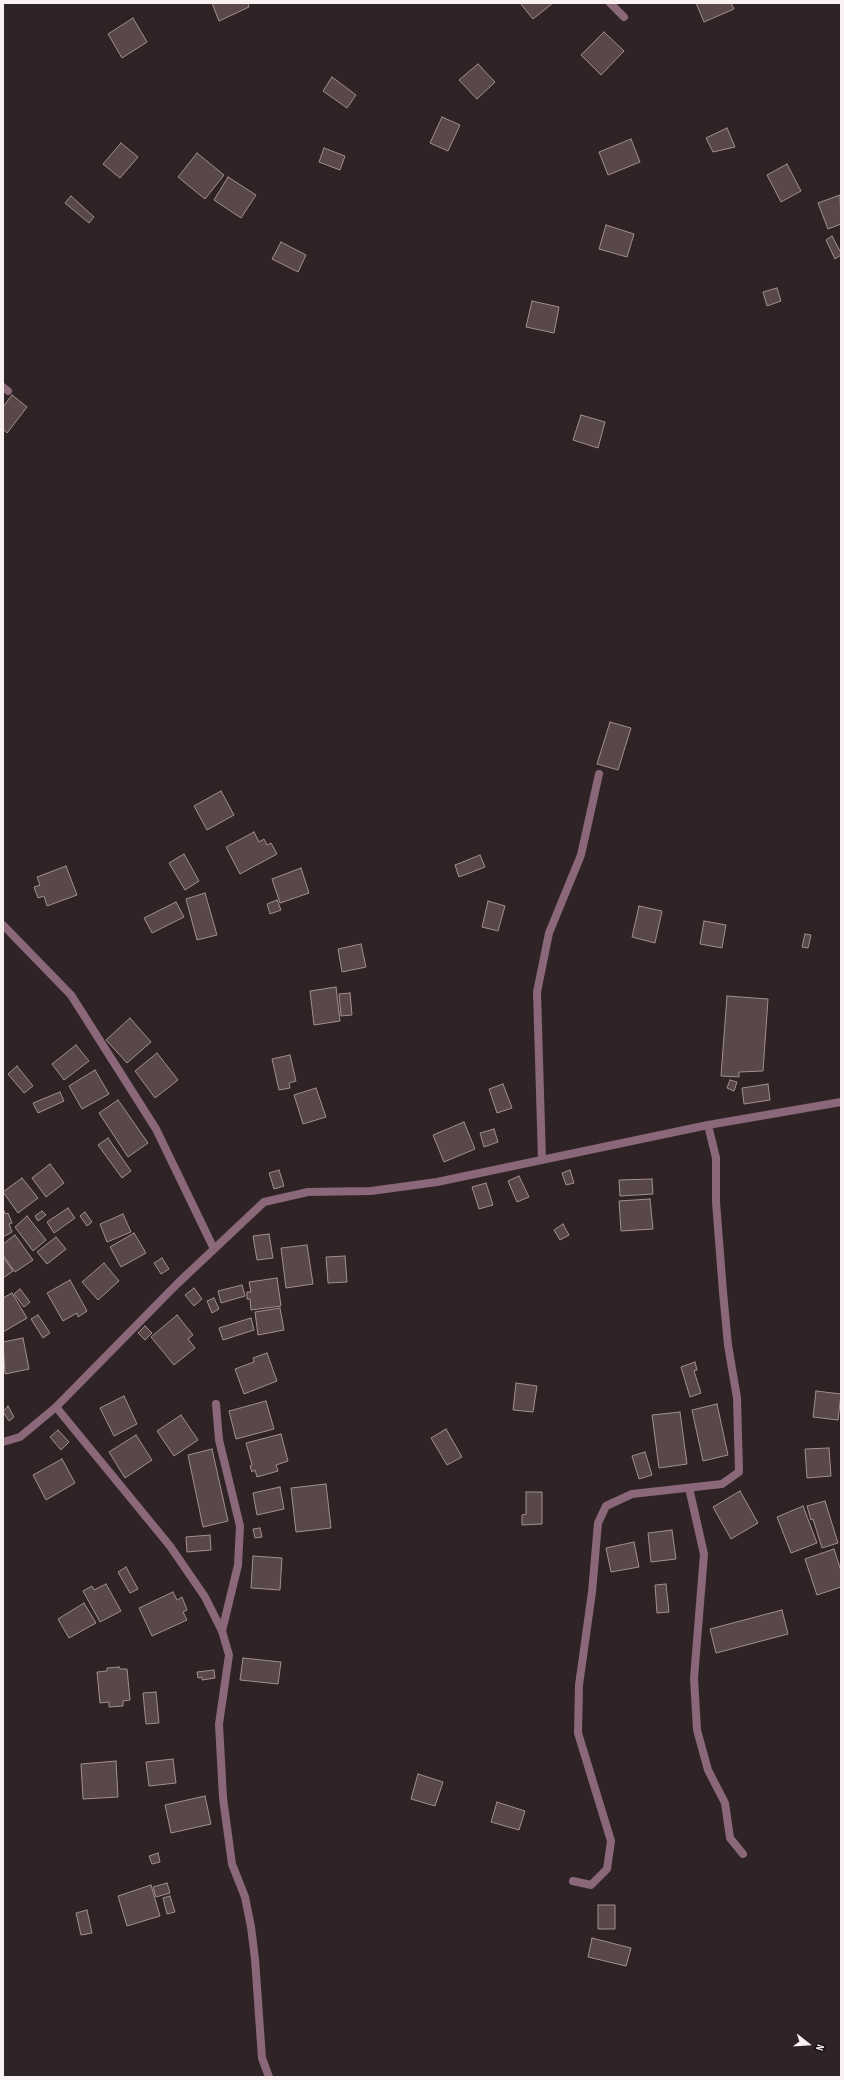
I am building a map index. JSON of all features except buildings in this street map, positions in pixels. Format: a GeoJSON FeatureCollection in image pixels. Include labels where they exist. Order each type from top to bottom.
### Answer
{"type":"FeatureCollection","features":[{"type":"Feature","properties":{"kind":"street"},"geometry":{"type":"LineString","coordinates":[[610,3],[624,17]]}},
{"type":"Feature","properties":{"kind":"street"},"geometry":{"type":"LineString","coordinates":[[542,1160],[537,992],[549,933],[581,855],[600,774]]}},
{"type":"Feature","properties":{"kind":"street"},"geometry":{"type":"LineString","coordinates":[[3,925],[71,995],[156,1129],[214,1248]]}},
{"type":"Feature","properties":{"kind":"street"},"geometry":{"type":"LineString","coordinates":[[3,1442],[20,1437],[56,1406],[177,1284],[264,1202],[308,1192],[371,1191],[430,1183],[708,1126],[841,1102]]}},
{"type":"Feature","properties":{"kind":"street"},"geometry":{"type":"LineString","coordinates":[[573,1881],[591,1885],[607,1869],[611,1841],[578,1733],[579,1684],[592,1592],[598,1523],[606,1506],[632,1494],[722,1484],[739,1472],[737,1398],[728,1346],[723,1292],[716,1202],[716,1158],[708,1126]]}},
{"type":"Feature","properties":{"kind":"street"},"geometry":{"type":"LineString","coordinates":[[216,1404],[219,1440],[240,1526],[238,1565],[222,1631]]}},
{"type":"Feature","properties":{"kind":"street"},"geometry":{"type":"LineString","coordinates":[[56,1406],[170,1546],[205,1597],[222,1631],[229,1655],[219,1724],[223,1798],[232,1864],[245,1897],[251,1926],[255,1959],[262,2058],[269,2077]]}},
{"type":"Feature","properties":{"kind":"street"},"geometry":{"type":"LineString","coordinates":[[689,1488],[704,1554],[694,1678],[696,1730],[708,1770],[725,1803],[730,1838],[743,1854]]}}]}
